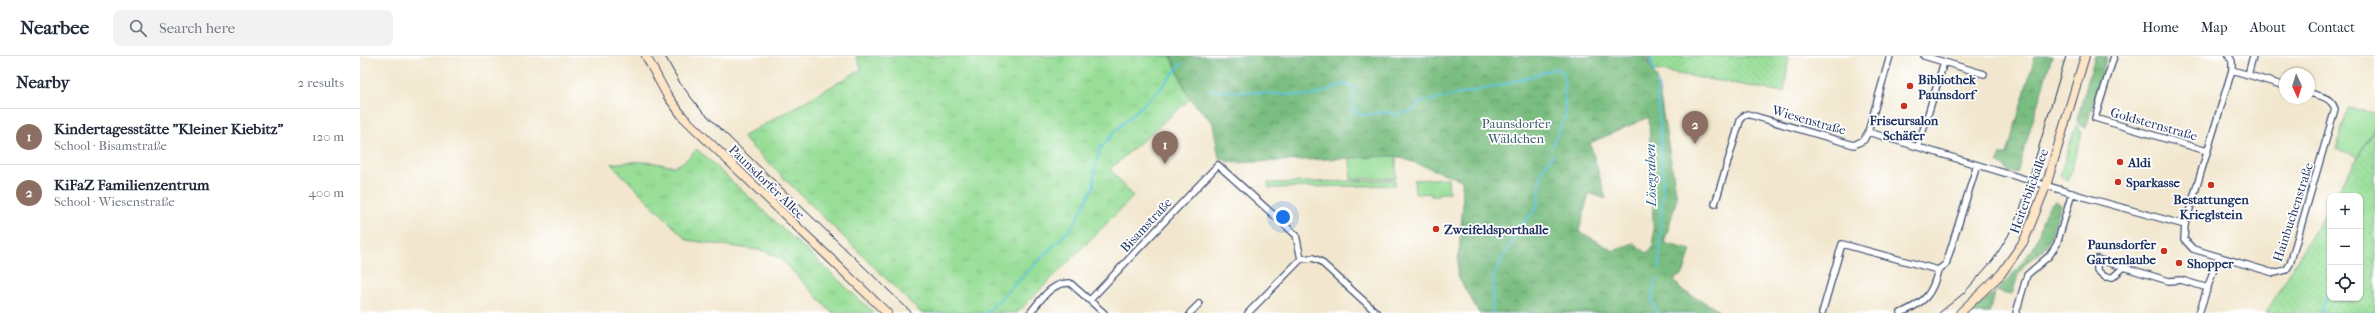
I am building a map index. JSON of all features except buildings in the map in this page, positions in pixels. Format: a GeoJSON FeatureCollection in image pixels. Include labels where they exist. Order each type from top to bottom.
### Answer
{"type":"FeatureCollection","features":[{"type":"Feature","properties":{"kind":"main road","name":"Paunsdorfer Allee"},"geometry":{"type":"LineString","coordinates":[[646,56],[667,95],[683,118],[887,313]]}},
{"type":"Feature","properties":{"kind":"main road","name":"Heiterblickallee"},"geometry":{"type":"LineString","coordinates":[[1960,313],[1990,286],[2014,257],[2031,225],[2046,186],[2085,56]]}},
{"type":"Feature","properties":{"kind":"street"},"geometry":{"type":"LineString","coordinates":[[1890,56],[1868,132],[2046,186],[2185,225]]}},
{"type":"Feature","properties":{"kind":"street"},"geometry":{"type":"LineString","coordinates":[[1924,56],[1984,74]]}},
{"type":"Feature","properties":{"kind":"street","name":"Goldsternstraße"},"geometry":{"type":"LineString","coordinates":[[2114,56],[2095,118],[2207,151]]}},
{"type":"Feature","properties":{"kind":"street"},"geometry":{"type":"LineString","coordinates":[[2229,56],[2232,61],[2232,70],[2279,84]]}},
{"type":"Feature","properties":{"kind":"street"},"geometry":{"type":"LineString","coordinates":[[2248,75],[2253,56]]}},
{"type":"Feature","properties":{"kind":"street"},"geometry":{"type":"LineString","coordinates":[[1918,147],[1944,62]]}},
{"type":"Feature","properties":{"kind":"street","name":"Goldsternstraße"},"geometry":{"type":"LineString","coordinates":[[2184,239],[2185,225],[2232,70]]}},
{"type":"Feature","properties":{"kind":"street","name":"Hainbuchenstraße"},"geometry":{"type":"LineString","coordinates":[[2184,239],[2193,249],[2218,257],[2274,273],[2286,270],[2290,264],[2335,109],[2333,104],[2328,99],[2315,95]]}},
{"type":"Feature","properties":{"kind":"street","name":"Wiesenstraße"},"geometry":{"type":"LineString","coordinates":[[1715,204],[1743,115],[1854,145],[1864,140],[1868,132]]}},
{"type":"Feature","properties":{"kind":"street","name":"Bisamstraße"},"geometry":{"type":"LineString","coordinates":[[1090,300],[1218,165],[1296,235],[1301,259]]}},
{"type":"Feature","properties":{"kind":"street"},"geometry":{"type":"LineString","coordinates":[[1901,313],[1928,296],[1933,288],[1938,270],[1946,264],[1977,165]]}},
{"type":"Feature","properties":{"kind":"street"},"geometry":{"type":"LineString","coordinates":[[2016,313],[2027,275],[2049,256],[2057,244],[2072,193]]}},
{"type":"Feature","properties":{"kind":"street"},"geometry":{"type":"LineString","coordinates":[[1822,313],[1842,244],[1938,270]]}},
{"type":"Feature","properties":{"kind":"street"},"geometry":{"type":"LineString","coordinates":[[2199,313],[2218,257]]}},
{"type":"Feature","properties":{"kind":"street"},"geometry":{"type":"LineString","coordinates":[[1248,313],[1301,259],[1314,258],[1320,261],[1377,313]]}},
{"type":"Feature","properties":{"kind":"street"},"geometry":{"type":"LineString","coordinates":[[2124,267],[2113,277],[2104,277],[2097,270],[2097,259],[2111,263],[2124,267],[2169,281],[2181,280],[2208,288]]}},
{"type":"Feature","properties":{"kind":"street"},"geometry":{"type":"LineString","coordinates":[[1030,313],[1054,285],[1064,282],[1070,282],[1104,313]]}},
{"type":"Feature","properties":{"kind":"street"},"geometry":{"type":"LineString","coordinates":[[1190,313],[1199,304]]}},
{"type":"Feature","properties":{"kind":"green space"},"geometry":{"type":"Polygon","coordinates":[[[856,56],[1171,56],[1190,99],[1110,169],[1133,197],[1017,313],[921,313],[742,137],[862,69],[856,56]]]}},
{"type":"Feature","properties":{"kind":"green space","name":"Paunsdorfer Wäldchen"},"geometry":{"type":"Polygon","coordinates":[[[1171,56],[1645,56],[1657,79],[1677,198],[1664,243],[1691,250],[1683,274],[1674,279],[1680,289],[1718,310],[1717,313],[1479,313],[1457,275],[1463,203],[1462,180],[1396,156],[1233,163],[1219,158],[1213,123],[1190,99],[1171,56]],[[1649,117],[1590,143],[1606,199],[1589,193],[1579,231],[1614,251],[1633,243],[1647,253],[1654,245],[1649,117]]]}},
{"type":"Feature","properties":{"kind":"green space"},"geometry":{"type":"Polygon","coordinates":[[[1647,56],[1789,56],[1784,92],[1654,70],[1647,56]]]}},
{"type":"Feature","properties":{"kind":"green space"},"geometry":{"type":"Polygon","coordinates":[[[2035,56],[2052,56],[2017,173],[2010,172],[1998,162],[2001,154],[2007,154],[2035,56]]]}},
{"type":"Feature","properties":{"kind":"green space"},"geometry":{"type":"Polygon","coordinates":[[[2095,56],[2107,56],[2086,128],[2078,124],[2077,119],[2095,56]]]}},
{"type":"Feature","properties":{"kind":"green space"},"geometry":{"type":"Polygon","coordinates":[[[2348,108],[2375,113],[2375,126],[2358,156],[2336,149],[2348,108]]]}},
{"type":"Feature","properties":{"kind":"green space"},"geometry":{"type":"Polygon","coordinates":[[[2076,125],[2082,133],[2068,181],[2060,175],[2076,125]]]}},
{"type":"Feature","properties":{"kind":"green space"},"geometry":{"type":"Polygon","coordinates":[[[2375,128],[2375,313],[2266,313],[2327,210],[2327,301],[2363,301],[2363,193],[2337,193],[2375,128]]]}},
{"type":"Feature","properties":{"kind":"green space"},"geometry":{"type":"Polygon","coordinates":[[[697,149],[874,313],[832,313],[781,259],[765,251],[687,240],[611,164],[638,162],[671,166],[682,163],[697,149]]]}},
{"type":"Feature","properties":{"kind":"green space"},"geometry":{"type":"Polygon","coordinates":[[[1396,156],[1396,178],[1351,179],[1350,158],[1396,156]]]}},
{"type":"Feature","properties":{"kind":"green space"},"geometry":{"type":"Polygon","coordinates":[[[1448,178],[1449,193],[1438,193],[1438,196],[1431,196],[1431,193],[1415,194],[1414,180],[1448,178]]]}},
{"type":"Feature","properties":{"kind":"green space"},"geometry":{"type":"Polygon","coordinates":[[[1395,180],[1395,185],[1269,188],[1268,183],[1395,180]]]}},
{"type":"Feature","properties":{"kind":"green space"},"geometry":{"type":"Polygon","coordinates":[[[2056,201],[2061,205],[2052,233],[2045,248],[2026,263],[2018,275],[2012,294],[1996,291],[2013,274],[2028,255],[2038,238],[2045,213],[2056,201]]]}},
{"type":"Feature","properties":{"kind":"green space"},"geometry":{"type":"Polygon","coordinates":[[[1995,292],[1989,313],[1970,313],[1995,292]]]}},
{"type":"Feature","properties":{"kind":"waterway","name":"Lösegraben"},"geometry":{"type":"LineString","coordinates":[[1650,56],[1654,72]]}},
{"type":"Feature","properties":{"kind":"waterway"},"geometry":{"type":"LineString","coordinates":[[986,313],[1073,226],[1094,186],[1094,173],[1100,149],[1115,131],[1159,90],[1182,63]]}},
{"type":"Feature","properties":{"kind":"waterway"},"geometry":{"type":"LineString","coordinates":[[1210,90],[1312,96],[1344,84],[1355,87],[1352,110],[1363,115],[1385,112],[1395,115],[1415,110],[1418,103],[1502,85],[1558,68],[1564,74],[1565,117],[1551,148]]}},
{"type":"Feature","properties":{"kind":"waterway","name":"Lösegraben"},"geometry":{"type":"LineString","coordinates":[[1657,82],[1663,186],[1659,269]]}},
{"type":"Feature","properties":{"kind":"waterway"},"geometry":{"type":"LineString","coordinates":[[1492,313],[1494,275],[1521,225],[1534,212],[1538,203],[1542,169],[1552,157],[1551,154]]}},
{"type":"Feature","properties":{"kind":"waterway","name":"Lösegraben"},"geometry":{"type":"LineString","coordinates":[[1656,278],[1652,298],[1656,313]]}},
{"type":"Feature","properties":{"kind":"waterway"},"geometry":{"type":"LineString","coordinates":[[2321,313],[2327,294]]}},
{"type":"Feature","properties":{"kind":"tram line"},"geometry":{"type":"LineString","coordinates":[[665,56],[680,83],[700,109],[912,313]]}},
{"type":"Feature","properties":{"kind":"tram line"},"geometry":{"type":"LineString","coordinates":[[1939,313],[1964,293],[1993,260],[2008,236],[2020,210],[2066,56]]}},
{"type":"Feature","properties":{"kind":"place","name":"Bibliothek Paunsdorf"},"geometry":{"type":"Point","coordinates":[1910,86]}},
{"type":"Feature","properties":{"kind":"place","name":"Friseursalon Schäfer"},"geometry":{"type":"Point","coordinates":[1904,106]}},
{"type":"Feature","properties":{"kind":"place","name":"KiFaZ Familienzentrum"},"geometry":{"type":"Point","coordinates":[1695,144]}},
{"type":"Feature","properties":{"kind":"place","name":"Aldi"},"geometry":{"type":"Point","coordinates":[2120,162]}},
{"type":"Feature","properties":{"kind":"place","name":"Kindertagesstätte \"Kleiner Kiebitz\""},"geometry":{"type":"Point","coordinates":[1165,164]}},
{"type":"Feature","properties":{"kind":"place","name":"Sparkasse"},"geometry":{"type":"Point","coordinates":[2118,182]}},
{"type":"Feature","properties":{"kind":"place","name":"Bestattungen Krieglstein"},"geometry":{"type":"Point","coordinates":[2211,185]}},
{"type":"Feature","properties":{"kind":"place","name":"Zweifeldsporthalle"},"geometry":{"type":"Point","coordinates":[1436,229]}},
{"type":"Feature","properties":{"kind":"place","name":"Paunsdorfer Gartenlaube"},"geometry":{"type":"Point","coordinates":[2164,251]}},
{"type":"Feature","properties":{"kind":"place","name":"Shopper"},"geometry":{"type":"Point","coordinates":[2179,263]}}]}
